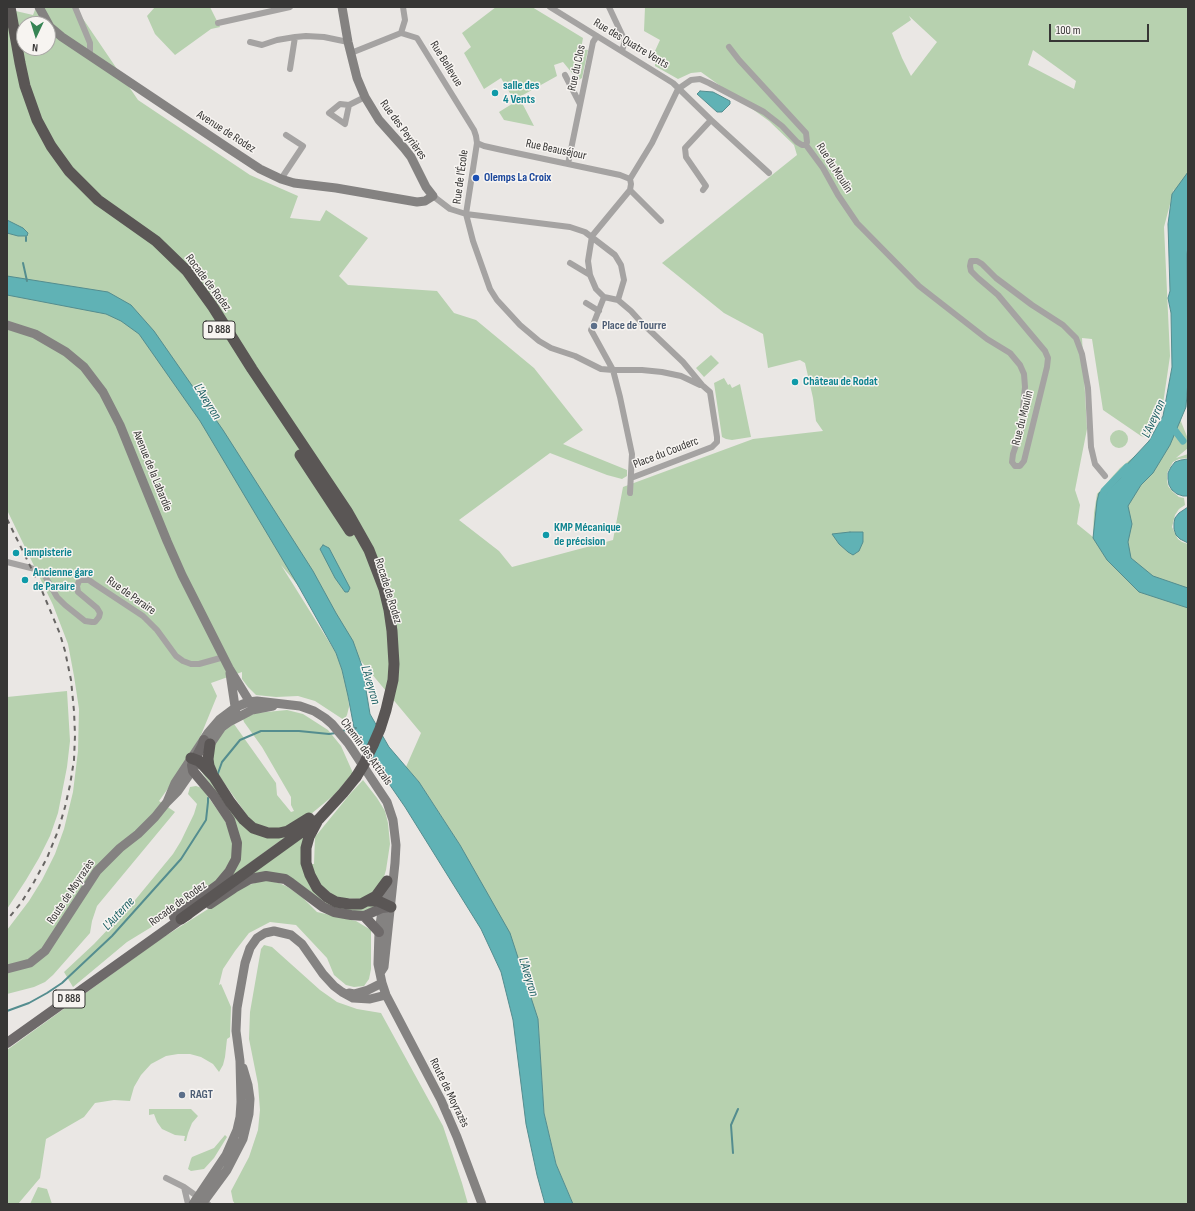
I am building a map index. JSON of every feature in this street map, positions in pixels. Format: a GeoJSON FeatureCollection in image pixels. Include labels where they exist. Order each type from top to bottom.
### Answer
{"type":"FeatureCollection","features":[{"type":"Feature","properties":{"kind":"highway","name":"Rocade de Rodez"},"geometry":{"type":"LineString","coordinates":[[10,7],[25,86],[37,120],[51,146],[69,171],[98,200],[156,241],[187,272],[213,307],[252,369],[347,510],[369,550],[384,589],[389,610],[392,631],[393,680],[380,729],[364,764],[356,777],[344,793],[319,818],[303,831],[181,919]]}},
{"type":"Feature","properties":{"kind":"highway","name":"Rocade de Rodez"},"geometry":{"type":"LineString","coordinates":[[7,29],[13,64],[24,106],[36,134],[46,151],[66,178],[97,208],[151,246],[181,275],[216,323],[250,378],[350,530],[368,563],[378,594],[392,664]]}},
{"type":"Feature","properties":{"kind":"highway"},"geometry":{"type":"LineString","coordinates":[[207,742],[209,766],[214,777],[230,802],[244,820],[253,828],[268,833],[288,831],[344,793]]}},
{"type":"Feature","properties":{"kind":"highway"},"geometry":{"type":"LineString","coordinates":[[195,760],[214,777]]}},
{"type":"Feature","properties":{"kind":"highway"},"geometry":{"type":"LineString","coordinates":[[319,818],[309,837],[306,848],[306,863],[317,888],[327,897],[336,902],[361,904],[376,896],[387,881]]}},
{"type":"Feature","properties":{"kind":"highway"},"geometry":{"type":"LineString","coordinates":[[369,901],[378,901],[385,906]]}},
{"type":"Feature","properties":{"kind":"main road"},"geometry":{"type":"LineString","coordinates":[[130,955],[132,946],[219,884],[229,872],[236,859],[237,843],[230,820],[214,796],[193,771],[192,765],[202,746],[207,742]]}},
{"type":"Feature","properties":{"kind":"main road"},"geometry":{"type":"LineString","coordinates":[[181,919],[205,908],[250,879],[266,876],[285,879],[323,907],[334,912],[351,916],[364,916],[385,906]]}},
{"type":"Feature","properties":{"kind":"main road"},"geometry":{"type":"LineString","coordinates":[[364,916],[379,932]]}},
{"type":"Feature","properties":{"kind":"main road","name":"Rocade de Rodez"},"geometry":{"type":"LineString","coordinates":[[7,1043],[181,919]]}},
{"type":"Feature","properties":{"kind":"street","name":"Avenue de Rodez"},"geometry":{"type":"LineString","coordinates":[[39,7],[50,27],[62,38],[260,169],[281,180],[417,202],[425,201],[433,196]]}},
{"type":"Feature","properties":{"kind":"street"},"geometry":{"type":"LineString","coordinates":[[75,7],[90,43],[90,56]]}},
{"type":"Feature","properties":{"kind":"street"},"geometry":{"type":"LineString","coordinates":[[218,23],[290,7]]}},
{"type":"Feature","properties":{"kind":"street","name":"Rue des Peyrières"},"geometry":{"type":"LineString","coordinates":[[342,7],[348,42],[357,78],[365,97],[379,120],[404,148],[426,187],[433,196]]}},
{"type":"Feature","properties":{"kind":"street"},"geometry":{"type":"LineString","coordinates":[[351,53],[401,33],[405,20],[403,7]]}},
{"type":"Feature","properties":{"kind":"street","name":"Rue des Quatre Vents"},"geometry":{"type":"LineString","coordinates":[[550,7],[679,87],[711,120],[769,173]]}},
{"type":"Feature","properties":{"kind":"street"},"geometry":{"type":"LineString","coordinates":[[609,7],[624,39],[622,51]]}},
{"type":"Feature","properties":{"kind":"street","name":"Rue Bellevue"},"geometry":{"type":"LineString","coordinates":[[401,33],[417,38],[474,130],[477,143]]}},
{"type":"Feature","properties":{"kind":"street","name":"Rue du Clos"},"geometry":{"type":"LineString","coordinates":[[568,164],[593,42],[597,36]]}},
{"type":"Feature","properties":{"kind":"street"},"geometry":{"type":"LineString","coordinates":[[250,42],[262,45],[277,40],[295,37],[324,37],[348,42]]}},
{"type":"Feature","properties":{"kind":"street"},"geometry":{"type":"LineString","coordinates":[[290,68],[295,37]]}},
{"type":"Feature","properties":{"kind":"street"},"geometry":{"type":"LineString","coordinates":[[433,196],[450,209],[466,214],[570,227],[585,232],[592,236],[615,255],[621,265],[624,280],[618,300],[604,296],[596,289],[590,275],[588,261],[592,236],[630,190],[630,179],[652,143],[666,111],[679,87],[691,80],[700,79],[709,83],[764,112],[782,126],[797,142],[802,145],[806,145],[806,133],[729,47]]}},
{"type":"Feature","properties":{"kind":"street","name":"Rue du Clos"},"geometry":{"type":"LineString","coordinates":[[565,75],[580,104]]}},
{"type":"Feature","properties":{"kind":"street"},"geometry":{"type":"LineString","coordinates":[[348,105],[365,97]]}},
{"type":"Feature","properties":{"kind":"street"},"geometry":{"type":"LineString","coordinates":[[703,190],[706,186],[686,157],[685,148],[711,120]]}},
{"type":"Feature","properties":{"kind":"street"},"geometry":{"type":"LineString","coordinates":[[281,180],[303,146],[286,135]]}},
{"type":"Feature","properties":{"kind":"street","name":"Rue Beauséjour"},"geometry":{"type":"LineString","coordinates":[[477,143],[484,146],[620,175],[630,179]]}},
{"type":"Feature","properties":{"kind":"street","name":"Rue de l'École"},"geometry":{"type":"LineString","coordinates":[[466,214],[477,143]]}},
{"type":"Feature","properties":{"kind":"street","name":"Rue du Moulin"},"geometry":{"type":"LineString","coordinates":[[806,145],[823,168],[838,195],[857,223],[919,286],[987,339],[1010,353],[1020,365],[1024,374],[1025,387],[1021,430],[1013,454],[1012,462],[1015,466],[1020,466],[1024,461],[1048,358],[1045,350],[998,295],[971,271],[971,261],[977,261],[982,264],[996,278],[1032,305],[1063,325],[1076,338],[1082,354],[1088,388],[1091,447],[1095,464],[1105,476]]}},
{"type":"Feature","properties":{"kind":"street"},"geometry":{"type":"LineString","coordinates":[[630,190],[661,221]]}},
{"type":"Feature","properties":{"kind":"street"},"geometry":{"type":"LineString","coordinates":[[466,214],[490,289],[497,300],[520,325],[539,341],[551,348],[575,356],[600,369],[662,372],[681,376],[702,385]]}},
{"type":"Feature","properties":{"kind":"street"},"geometry":{"type":"LineString","coordinates":[[570,263],[590,275]]}},
{"type":"Feature","properties":{"kind":"street"},"geometry":{"type":"LineString","coordinates":[[604,296],[591,330],[613,370],[620,397],[632,454],[630,493]]}},
{"type":"Feature","properties":{"kind":"street","name":"Place du Couderc"},"geometry":{"type":"LineString","coordinates":[[618,300],[683,362],[702,385],[710,392],[717,437],[717,442],[712,447],[631,478]]}},
{"type":"Feature","properties":{"kind":"street"},"geometry":{"type":"LineString","coordinates":[[586,303],[599,311]]}},
{"type":"Feature","properties":{"kind":"street","name":"Avenue de la Labardie"},"geometry":{"type":"LineString","coordinates":[[7,325],[35,334],[66,352],[84,367],[103,392],[120,425],[176,562],[229,668],[248,699],[248,702]]}},
{"type":"Feature","properties":{"kind":"street","name":"Rue de Paraire"},"geometry":{"type":"LineString","coordinates":[[7,562],[42,572],[65,605],[85,621],[95,622],[100,613],[97,608],[78,592],[77,586],[81,580],[89,580],[144,616],[157,630],[176,656],[183,662],[199,664],[224,657]]}},
{"type":"Feature","properties":{"kind":"street","name":"Avenue de la Labardie"},"geometry":{"type":"LineString","coordinates":[[229,668],[236,712]]}},
{"type":"Feature","properties":{"kind":"street","name":"Chemin des Attizals"},"geometry":{"type":"LineString","coordinates":[[248,702],[257,701],[300,706],[314,711],[325,718],[348,743],[387,802],[393,820],[396,845],[379,932],[378,964],[386,995]]}},
{"type":"Feature","properties":{"kind":"street"},"geometry":{"type":"LineString","coordinates":[[207,742],[236,712],[248,702]]}},
{"type":"Feature","properties":{"kind":"street","name":"Chemin des Attizals"},"geometry":{"type":"LineString","coordinates":[[236,712],[284,704]]}},
{"type":"Feature","properties":{"kind":"street","name":"Route de Moyrazès"},"geometry":{"type":"LineString","coordinates":[[167,802],[175,783],[195,760]]}},
{"type":"Feature","properties":{"kind":"street","name":"Route de Moyrazès"},"geometry":{"type":"LineString","coordinates":[[7,969],[30,963],[45,951],[97,871],[155,817],[193,771]]}},
{"type":"Feature","properties":{"kind":"street","name":"Chemin des Attizals"},"geometry":{"type":"LineString","coordinates":[[380,973],[384,967],[387,881],[396,845]]}},
{"type":"Feature","properties":{"kind":"street"},"geometry":{"type":"LineString","coordinates":[[166,1178],[184,1187],[201,1202],[226,1156],[237,1130],[241,1102],[240,1061],[236,1031],[237,1008],[245,963],[250,948],[257,938],[265,933],[274,932],[291,934],[302,944],[323,974],[342,992],[353,998],[370,999],[386,995]]}},
{"type":"Feature","properties":{"kind":"street"},"geometry":{"type":"LineString","coordinates":[[342,992],[354,994],[368,990],[382,983]]}},
{"type":"Feature","properties":{"kind":"street","name":"Route de Moyrazès"},"geometry":{"type":"LineString","coordinates":[[386,995],[441,1100],[457,1137],[482,1204]]}},
{"type":"Feature","properties":{"kind":"street"},"geometry":{"type":"LineString","coordinates":[[184,1187],[188,1204]]}},
{"type":"Feature","properties":{"kind":"green space"},"geometry":{"type":"Polygon","coordinates":[[[36,7],[75,7],[138,100],[250,175],[298,196],[290,218],[320,221],[326,210],[368,238],[339,276],[348,285],[437,291],[454,313],[476,320],[534,368],[583,430],[563,444],[627,470],[627,476],[622,479],[607,475],[550,453],[459,520],[499,551],[512,567],[613,540],[623,487],[753,439],[823,431],[816,421],[813,398],[805,363],[800,360],[768,368],[763,334],[724,313],[662,263],[797,155],[794,145],[769,121],[701,72],[691,73],[678,79],[655,66],[655,51],[660,40],[644,31],[645,7],[1188,7],[1188,337],[1174,189],[1164,227],[1170,356],[1163,404],[1150,438],[1141,436],[1103,410],[1092,339],[1082,338],[1087,429],[1075,490],[1080,505],[1077,524],[1093,537],[1094,513],[1097,494],[1120,468],[1180,419],[1188,439],[1188,448],[1176,458],[1188,454],[1188,458],[1179,459],[1173,462],[1167,473],[1167,480],[1168,486],[1173,492],[1179,497],[1184,498],[1185,505],[1179,509],[1175,515],[1172,527],[1178,539],[1188,544],[1188,1204],[573,1204],[556,1164],[544,1113],[538,1019],[460,845],[419,782],[406,767],[421,733],[281,565],[336,653],[348,693],[349,707],[344,720],[315,701],[298,696],[276,697],[256,695],[242,679],[242,672],[211,683],[217,696],[201,735],[177,776],[159,801],[175,812],[97,906],[90,933],[53,975],[45,982],[34,987],[7,994],[7,930],[29,901],[42,880],[55,854],[64,829],[73,792],[78,751],[79,709],[68,644],[53,605],[7,510],[7,9],[33,15],[36,7]],[[909,16],[911,20],[892,33],[911,76],[937,42],[909,16]],[[1033,50],[1028,65],[1074,89],[1076,81],[1033,50]]]}},
{"type":"Feature","properties":{"kind":"green space"},"geometry":{"type":"Polygon","coordinates":[[[155,7],[210,7],[220,27],[211,29],[175,55],[155,34],[147,16],[155,7]]]}},
{"type":"Feature","properties":{"kind":"green space"},"geometry":{"type":"Polygon","coordinates":[[[496,7],[532,7],[583,38],[581,49],[588,50],[582,78],[577,81],[563,62],[554,65],[557,76],[514,100],[501,78],[484,89],[464,53],[471,47],[462,33],[496,7]]]}},
{"type":"Feature","properties":{"kind":"green space"},"geometry":{"type":"Polygon","coordinates":[[[520,99],[534,126],[504,120],[499,112],[520,99]]]}},
{"type":"Feature","properties":{"kind":"green space"},"geometry":{"type":"Polygon","coordinates":[[[711,355],[719,363],[704,377],[696,368],[711,355]]]}},
{"type":"Feature","properties":{"kind":"green space"},"geometry":{"type":"Polygon","coordinates":[[[724,378],[728,385],[730,384],[732,388],[740,384],[751,437],[732,440],[722,437],[714,383],[724,378]]]}},
{"type":"Feature","properties":{"kind":"green space"},"geometry":{"type":"Polygon","coordinates":[[[1115,430],[1123,430],[1128,435],[1126,446],[1123,448],[1115,448],[1110,443],[1110,435],[1115,430]]]}},
{"type":"Feature","properties":{"kind":"green space"},"geometry":{"type":"Polygon","coordinates":[[[67,691],[70,741],[67,767],[58,813],[50,836],[39,858],[7,909],[7,697],[67,691]]]}},
{"type":"Feature","properties":{"kind":"green space"},"geometry":{"type":"Polygon","coordinates":[[[287,710],[303,714],[328,730],[341,746],[353,773],[334,795],[311,814],[280,830],[254,825],[215,770],[210,759],[216,741],[224,731],[234,724],[276,783],[277,795],[291,812],[294,811],[291,805],[291,797],[262,747],[243,719],[256,713],[287,710]]]}},
{"type":"Feature","properties":{"kind":"green space"},"geometry":{"type":"Polygon","coordinates":[[[199,766],[242,823],[288,835],[232,876],[237,863],[229,812],[199,766]]]}},
{"type":"Feature","properties":{"kind":"green space"},"geometry":{"type":"Polygon","coordinates":[[[363,780],[385,811],[390,844],[386,870],[377,890],[363,899],[337,898],[319,884],[309,864],[314,864],[315,837],[363,780]]]}},
{"type":"Feature","properties":{"kind":"green space"},"geometry":{"type":"Polygon","coordinates":[[[196,786],[202,788],[225,821],[231,836],[233,850],[232,858],[219,879],[176,912],[127,942],[73,987],[64,972],[94,944],[131,905],[173,854],[181,841],[194,814],[197,804],[188,794],[190,787],[196,786]]]}},
{"type":"Feature","properties":{"kind":"green space"},"geometry":{"type":"Polygon","coordinates":[[[307,834],[303,849],[320,894],[379,905],[361,912],[336,910],[300,885],[248,876],[307,834]]]}},
{"type":"Feature","properties":{"kind":"green space"},"geometry":{"type":"Polygon","coordinates":[[[261,881],[271,881],[288,887],[303,898],[317,912],[356,921],[371,930],[371,969],[369,979],[364,986],[354,987],[346,985],[334,975],[327,958],[296,925],[270,922],[249,933],[223,969],[219,985],[221,984],[231,1007],[230,1037],[227,1039],[225,1057],[219,1072],[213,1064],[201,1057],[190,1054],[166,1056],[151,1064],[141,1075],[134,1087],[130,1101],[114,1100],[95,1103],[84,1117],[46,1139],[40,1178],[18,1204],[7,1204],[7,1050],[159,940],[243,887],[261,881]]]}},
{"type":"Feature","properties":{"kind":"green space"},"geometry":{"type":"Polygon","coordinates":[[[264,945],[272,947],[320,990],[337,1002],[357,1009],[381,1013],[443,1126],[468,1204],[235,1204],[231,1191],[249,1157],[258,1130],[260,1110],[258,1084],[249,1039],[250,1012],[261,949],[264,945]]]}},
{"type":"Feature","properties":{"kind":"green space"},"geometry":{"type":"Polygon","coordinates":[[[149,1109],[191,1109],[198,1116],[192,1123],[186,1141],[184,1141],[185,1136],[175,1135],[162,1129],[154,1114],[149,1115],[149,1109]]]}},
{"type":"Feature","properties":{"kind":"green space"},"geometry":{"type":"Polygon","coordinates":[[[225,1135],[227,1137],[214,1158],[204,1169],[191,1171],[188,1169],[192,1157],[214,1148],[225,1135]]]}},
{"type":"Feature","properties":{"kind":"green space"},"geometry":{"type":"Polygon","coordinates":[[[38,1187],[47,1189],[52,1204],[30,1204],[38,1187]]]}},
{"type":"Feature","properties":{"kind":"water"},"geometry":{"type":"Polygon","coordinates":[[[700,91],[713,92],[730,101],[730,104],[722,112],[717,112],[697,94],[700,91]]]}},
{"type":"Feature","properties":{"kind":"water"},"geometry":{"type":"Polygon","coordinates":[[[1188,172],[1188,381],[1186,407],[1170,445],[1153,473],[1141,485],[1128,506],[1132,524],[1128,542],[1131,558],[1153,576],[1188,588],[1188,608],[1139,592],[1107,560],[1093,538],[1099,493],[1106,488],[1109,490],[1121,478],[1120,472],[1149,441],[1163,416],[1172,367],[1171,313],[1168,298],[1170,291],[1168,224],[1172,194],[1188,172]]]}},
{"type":"Feature","properties":{"kind":"water"},"geometry":{"type":"Polygon","coordinates":[[[7,220],[23,228],[28,233],[27,236],[18,236],[7,233],[7,220]]]}},
{"type":"Feature","properties":{"kind":"water"},"geometry":{"type":"Polygon","coordinates":[[[7,276],[108,292],[131,305],[154,331],[223,430],[313,571],[353,641],[362,666],[370,714],[389,747],[419,782],[460,845],[510,933],[538,1019],[544,1113],[556,1164],[573,1204],[545,1204],[526,1124],[513,1020],[501,972],[481,929],[405,807],[355,733],[342,670],[336,653],[299,587],[200,421],[139,334],[121,321],[106,314],[7,295],[7,276]]]}},
{"type":"Feature","properties":{"kind":"water"},"geometry":{"type":"Polygon","coordinates":[[[1188,459],[1188,496],[1183,496],[1172,490],[1169,485],[1168,473],[1175,462],[1188,459]]]}},
{"type":"Feature","properties":{"kind":"water"},"geometry":{"type":"Polygon","coordinates":[[[1188,507],[1188,543],[1176,535],[1174,523],[1175,518],[1179,513],[1188,507]]]}},
{"type":"Feature","properties":{"kind":"water"},"geometry":{"type":"Polygon","coordinates":[[[863,532],[863,542],[859,551],[853,555],[839,544],[832,534],[863,532]]]}},
{"type":"Feature","properties":{"kind":"water"},"geometry":{"type":"Polygon","coordinates":[[[323,545],[329,548],[350,588],[348,592],[345,592],[335,578],[320,549],[323,545]]]}},
{"type":"Feature","properties":{"kind":"waterway"},"geometry":{"type":"LineString","coordinates":[[23,263],[27,281]]}},
{"type":"Feature","properties":{"kind":"waterway"},"geometry":{"type":"LineString","coordinates":[[1170,424],[1183,441]]}},
{"type":"Feature","properties":{"kind":"waterway"},"geometry":{"type":"LineString","coordinates":[[1103,496],[1104,491],[1127,467]]}},
{"type":"Feature","properties":{"kind":"waterway","name":"L'Auterne"},"geometry":{"type":"LineString","coordinates":[[342,731],[356,728]]}},
{"type":"Feature","properties":{"kind":"waterway","name":"L'Auterne"},"geometry":{"type":"LineString","coordinates":[[217,776],[222,762],[240,740],[261,731],[336,733]]}},
{"type":"Feature","properties":{"kind":"waterway","name":"L'Auterne"},"geometry":{"type":"LineString","coordinates":[[7,1011],[29,1003],[62,983],[112,936],[181,859],[206,820],[208,798]]}},
{"type":"Feature","properties":{"kind":"waterway"},"geometry":{"type":"LineString","coordinates":[[733,1153],[731,1125],[738,1109]]}},
{"type":"Feature","properties":{"kind":"railway"},"geometry":{"type":"LineString","coordinates":[[7,519],[40,586],[60,634],[71,680],[75,735],[74,760],[70,785],[58,831],[47,858],[34,882],[21,903],[7,920]]}},
{"type":"Feature","properties":{"kind":"place","name":"salle des 4 Vents"},"geometry":{"type":"Point","coordinates":[495,93]}},
{"type":"Feature","properties":{"kind":"place","name":"Olemps La Croix"},"geometry":{"type":"Point","coordinates":[476,178]}},
{"type":"Feature","properties":{"kind":"place","name":"Place de Tourre"},"geometry":{"type":"Point","coordinates":[594,326]}},
{"type":"Feature","properties":{"kind":"place","name":"Château de Rodat"},"geometry":{"type":"Point","coordinates":[795,382]}},
{"type":"Feature","properties":{"kind":"place","name":"KMP Mécanique de précision"},"geometry":{"type":"Point","coordinates":[546,535]}},
{"type":"Feature","properties":{"kind":"place","name":"lampisterie"},"geometry":{"type":"Point","coordinates":[16,553]}},
{"type":"Feature","properties":{"kind":"place","name":"Ancienne gare de Paraire"},"geometry":{"type":"Point","coordinates":[25,580]}},
{"type":"Feature","properties":{"kind":"place","name":"RAGT"},"geometry":{"type":"Point","coordinates":[182,1095]}},
{"type":"Feature","properties":{"kind":"water label","name":"L'Aveyron"},"geometry":{"type":"Point","coordinates":[207,402]}},
{"type":"Feature","properties":{"kind":"water label","name":"L'Aveyron"},"geometry":{"type":"Point","coordinates":[1154,419]}},
{"type":"Feature","properties":{"kind":"water label","name":"L'Aveyron"},"geometry":{"type":"Point","coordinates":[370,685]}},
{"type":"Feature","properties":{"kind":"water label","name":"L'Aveyron"},"geometry":{"type":"Point","coordinates":[528,977]}}]}
